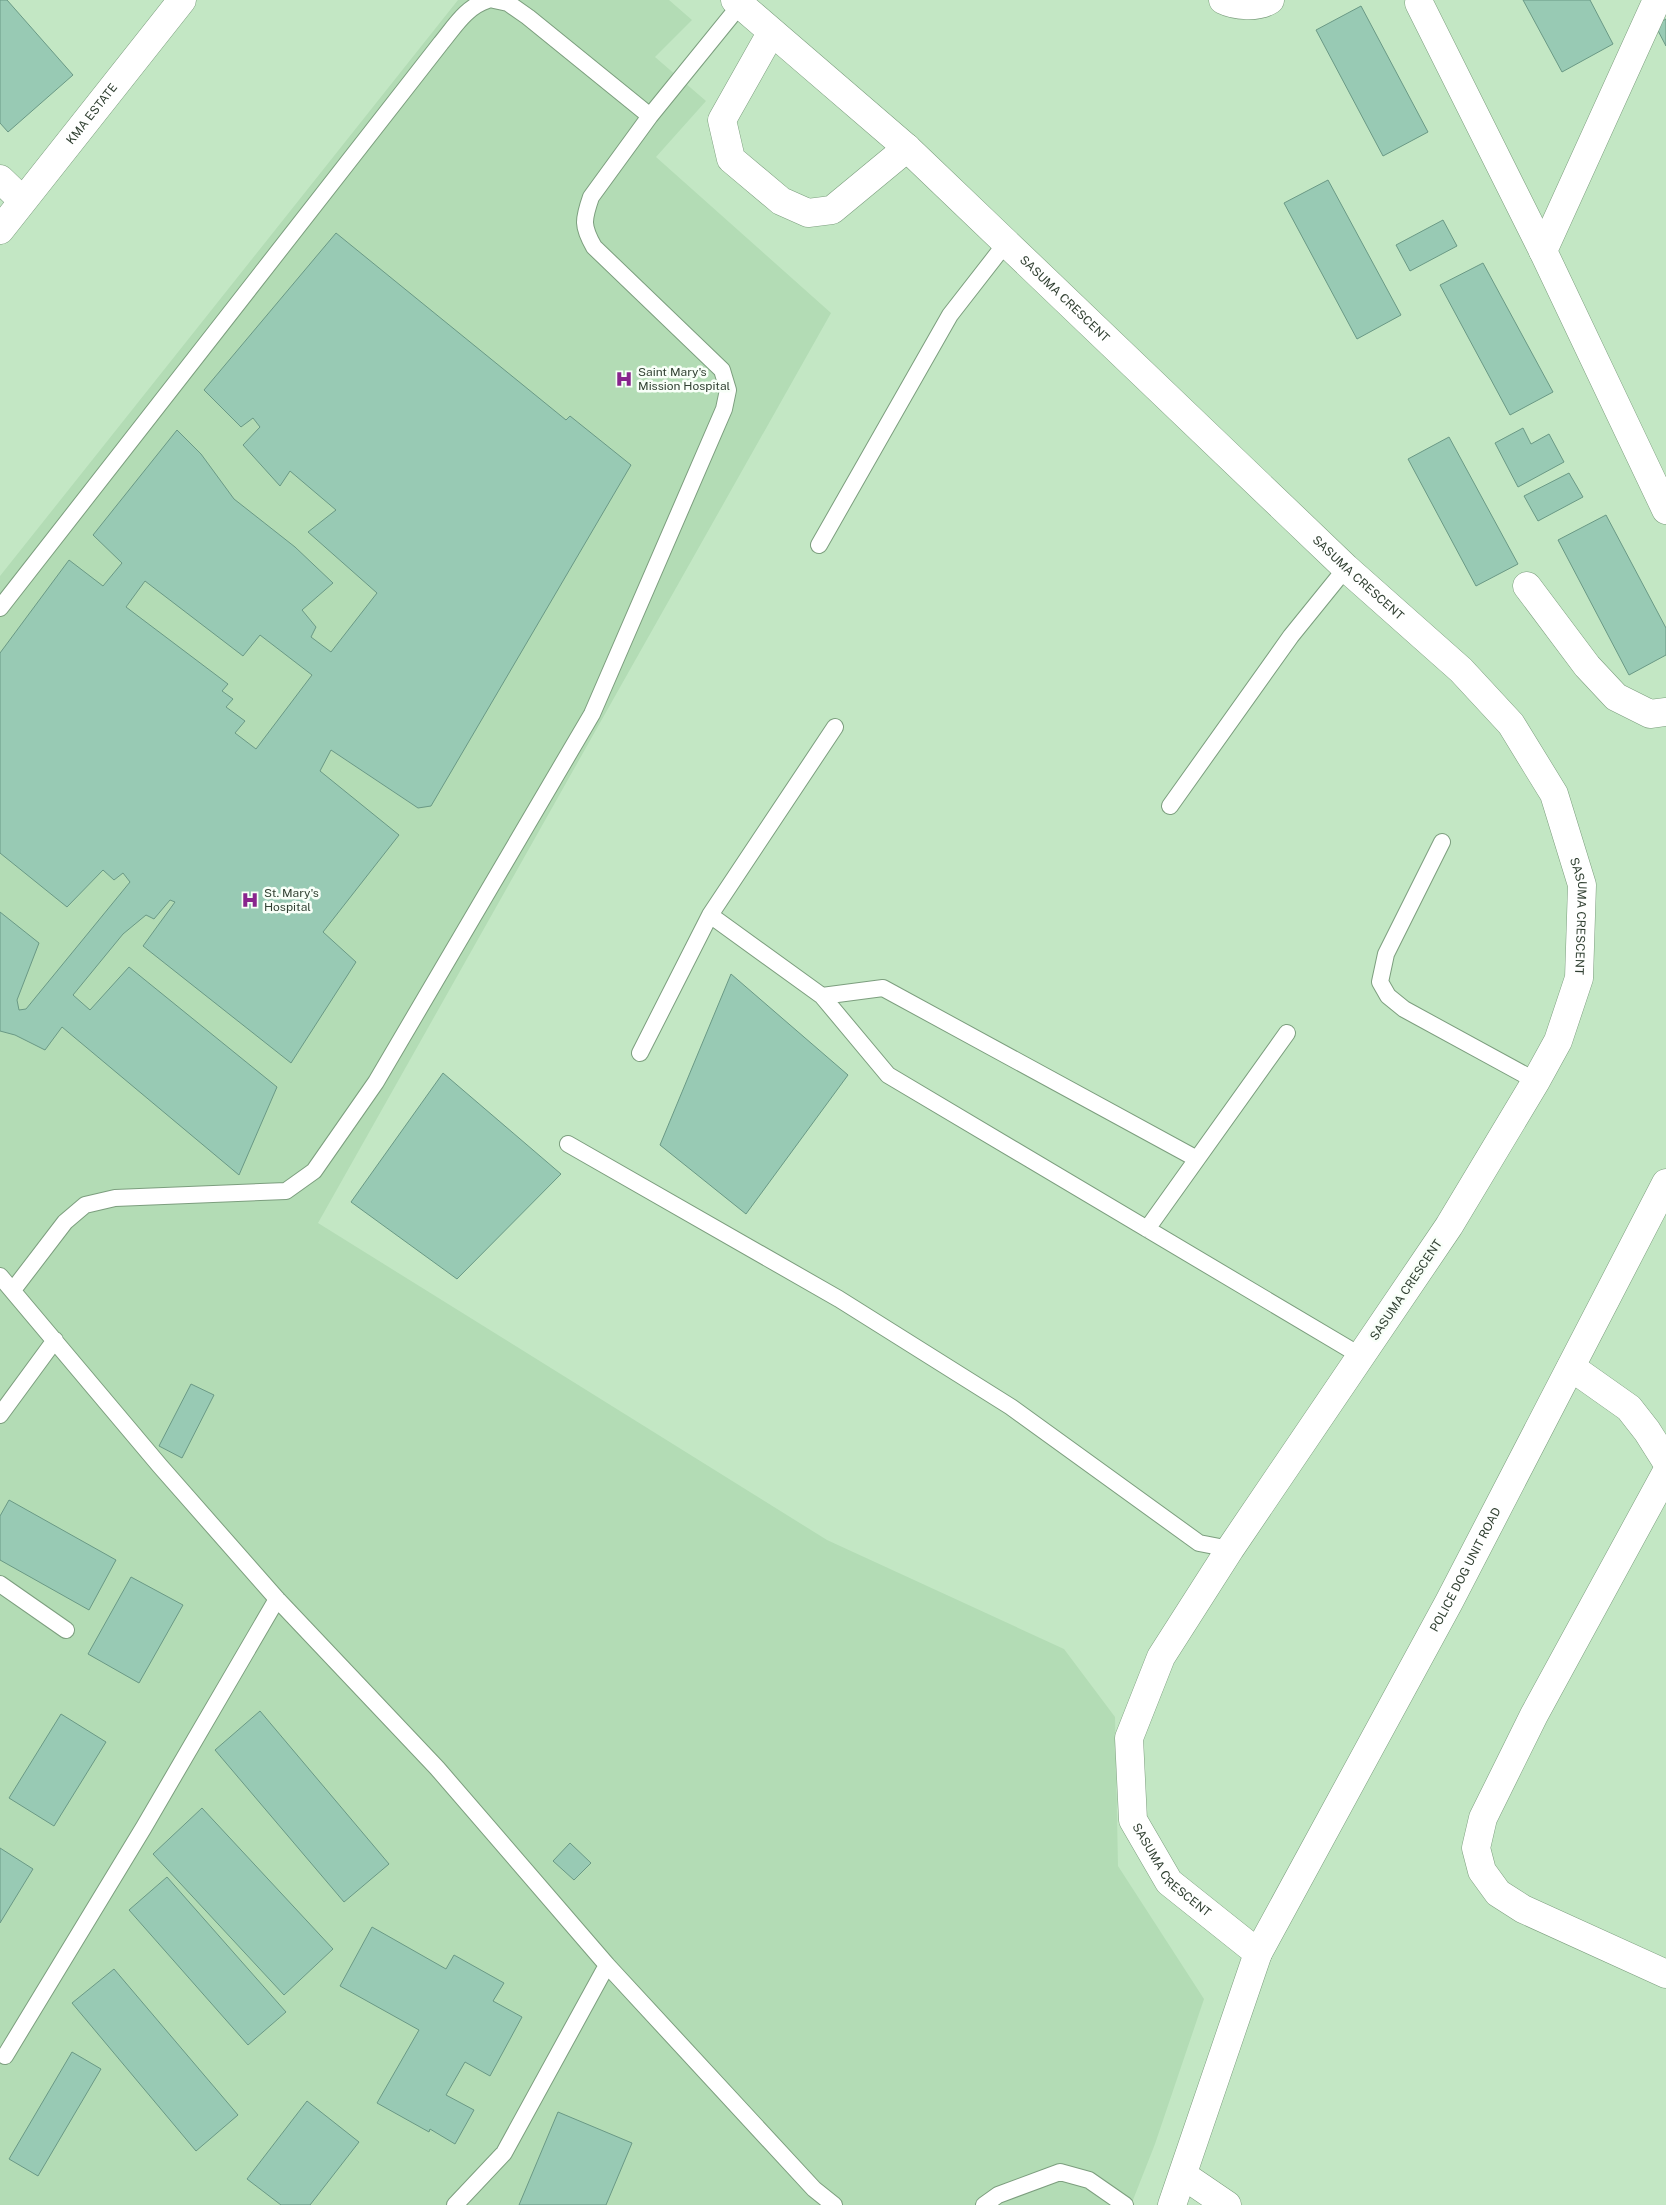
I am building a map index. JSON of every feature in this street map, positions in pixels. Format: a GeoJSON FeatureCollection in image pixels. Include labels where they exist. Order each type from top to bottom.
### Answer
{"type":"FeatureCollection","features":[{"type":"Feature","properties":{"kind":"street","name":"KMA ESTATE"},"geometry":{"type":"LineString","coordinates":[[0,230],[182,0]]}},
{"type":"Feature","properties":{"kind":"street"},"geometry":{"type":"LineString","coordinates":[[1223,0],[1233,5],[1264,4],[1270,0]]}},
{"type":"Feature","properties":{"kind":"street"},"geometry":{"type":"LineString","coordinates":[[1543,251],[1657,0]]}},
{"type":"Feature","properties":{"kind":"street","name":"SASUMA CRESCENT"},"geometry":{"type":"LineString","coordinates":[[737,2],[907,148],[1346,568],[1460,670],[1510,724],[1554,794],[1582,885],[1580,978],[1558,1040],[1536,1081],[1449,1226],[1230,1549],[1161,1657],[1129,1738],[1134,1820],[1170,1882],[1258,1953]]}},
{"type":"Feature","properties":{"kind":"street"},"geometry":{"type":"LineString","coordinates":[[1419,3],[1543,251],[1666,510]]}},
{"type":"Feature","properties":{"kind":"street"},"geometry":{"type":"LineString","coordinates":[[771,33],[722,120],[731,160],[781,201],[808,213],[832,210],[907,148]]}},
{"type":"Feature","properties":{"kind":"street"},"geometry":{"type":"LineString","coordinates":[[0,179],[22,200]]}},
{"type":"Feature","properties":{"kind":"street"},"geometry":{"type":"LineString","coordinates":[[1527,586],[1587,666],[1616,698],[1650,714],[1666,712]]}},
{"type":"Feature","properties":{"kind":"street","name":"POLICE DOG UNIT ROAD"},"geometry":{"type":"LineString","coordinates":[[1258,1953],[1449,1602],[1666,1183]]}},
{"type":"Feature","properties":{"kind":"street"},"geometry":{"type":"LineString","coordinates":[[1571,1367],[1629,1408],[1648,1431],[1666,1461]]}},
{"type":"Feature","properties":{"kind":"street"},"geometry":{"type":"LineString","coordinates":[[1666,1473],[1534,1715],[1483,1818],[1476,1848],[1482,1871],[1498,1892],[1515,1903],[1666,1974]]}},
{"type":"Feature","properties":{"kind":"street"},"geometry":{"type":"LineString","coordinates":[[1172,2205],[1258,1953]]}},
{"type":"Feature","properties":{"kind":"street"},"geometry":{"type":"LineString","coordinates":[[1183,2175],[1227,2205]]}},
{"type":"Feature","properties":{"kind":"lane"},"geometry":{"type":"LineString","coordinates":[[0,608],[441,43],[466,12],[477,4],[488,0]]}},
{"type":"Feature","properties":{"kind":"lane"},"geometry":{"type":"LineString","coordinates":[[494,0],[508,4],[528,17],[650,116]]}},
{"type":"Feature","properties":{"kind":"lane"},"geometry":{"type":"LineString","coordinates":[[13,1290],[65,1222],[85,1205],[115,1198],[286,1191],[314,1171],[376,1082],[592,714],[724,409],[728,390],[722,370],[594,247],[584,231],[586,211],[592,197],[650,116],[737,2]]}},
{"type":"Feature","properties":{"kind":"lane"},"geometry":{"type":"LineString","coordinates":[[819,544],[950,314],[1006,243]]}},
{"type":"Feature","properties":{"kind":"lane"},"geometry":{"type":"LineString","coordinates":[[1170,806],[1291,636],[1346,568]]}},
{"type":"Feature","properties":{"kind":"lane"},"geometry":{"type":"LineString","coordinates":[[640,1053],[710,914],[834,727]]}},
{"type":"Feature","properties":{"kind":"lane"},"geometry":{"type":"LineString","coordinates":[[1442,842],[1386,954],[1380,982],[1388,996],[1404,1009],[1536,1081]]}},
{"type":"Feature","properties":{"kind":"lane"},"geometry":{"type":"LineString","coordinates":[[710,914],[822,996],[888,1075],[1360,1356]]}},
{"type":"Feature","properties":{"kind":"lane"},"geometry":{"type":"LineString","coordinates":[[822,996],[883,988],[1197,1159]]}},
{"type":"Feature","properties":{"kind":"lane"},"geometry":{"type":"LineString","coordinates":[[1147,1230],[1286,1033]]}},
{"type":"Feature","properties":{"kind":"lane"},"geometry":{"type":"LineString","coordinates":[[568,1144],[839,1299],[1011,1407],[1199,1543],[1230,1549]]}},
{"type":"Feature","properties":{"kind":"lane"},"geometry":{"type":"LineString","coordinates":[[0,1276],[160,1466],[277,1599],[437,1768],[607,1965],[814,2189],[834,2205]]}},
{"type":"Feature","properties":{"kind":"lane"},"geometry":{"type":"LineString","coordinates":[[0,1415],[55,1340]]}},
{"type":"Feature","properties":{"kind":"lane"},"geometry":{"type":"LineString","coordinates":[[0,1584],[66,1630]]}},
{"type":"Feature","properties":{"kind":"lane"},"geometry":{"type":"LineString","coordinates":[[5,2056],[144,1827],[277,1599]]}},
{"type":"Feature","properties":{"kind":"lane"},"geometry":{"type":"LineString","coordinates":[[455,2205],[504,2153],[607,1965]]}},
{"type":"Feature","properties":{"kind":"lane"},"geometry":{"type":"LineString","coordinates":[[984,2205],[998,2195],[1060,2172],[1088,2180],[1125,2205]]}},
{"type":"Feature","properties":{"kind":"shaded area","name":"St. Mary's Hospital"},"geometry":{"type":"Polygon","coordinates":[[[458,0],[669,0],[692,20],[655,57],[706,101],[656,157],[831,313],[318,1223],[827,1540],[1064,1649],[1115,1717],[1118,1866],[1204,1999],[1155,2144],[1131,2205],[0,2205],[0,576],[458,0]]]}},
{"type":"Feature","properties":{"kind":"building"},"geometry":{"type":"Polygon","coordinates":[[[0,0],[7,0],[73,75],[8,132],[0,123],[0,0]]]}},
{"type":"Feature","properties":{"kind":"building"},"geometry":{"type":"Polygon","coordinates":[[[1523,0],[1590,0],[1613,44],[1562,72],[1523,0]]]}},
{"type":"Feature","properties":{"kind":"building"},"geometry":{"type":"Polygon","coordinates":[[[1361,6],[1428,132],[1383,156],[1316,30],[1361,6]]]}},
{"type":"Feature","properties":{"kind":"building"},"geometry":{"type":"Polygon","coordinates":[[[1666,19],[1666,46],[1655,25],[1666,19]]]}},
{"type":"Feature","properties":{"kind":"building"},"geometry":{"type":"Polygon","coordinates":[[[1328,180],[1401,315],[1357,339],[1284,203],[1328,180]]]}},
{"type":"Feature","properties":{"kind":"building"},"geometry":{"type":"Polygon","coordinates":[[[1443,220],[1457,246],[1410,271],[1396,245],[1443,220]]]}},
{"type":"Feature","properties":{"kind":"building"},"geometry":{"type":"Polygon","coordinates":[[[336,233],[566,420],[570,416],[631,465],[431,806],[418,808],[331,750],[320,771],[399,835],[323,932],[356,962],[291,1063],[143,946],[175,902],[170,900],[154,919],[146,915],[123,934],[73,995],[90,1010],[129,967],[277,1087],[239,1175],[62,1027],[45,1050],[15,1035],[0,1031],[0,912],[39,943],[17,1000],[19,1010],[26,1009],[130,882],[123,873],[114,880],[103,870],[67,907],[0,853],[0,653],[69,560],[103,586],[122,563],[93,535],[177,430],[201,454],[234,499],[295,547],[333,583],[302,610],[316,627],[311,637],[331,652],[377,593],[308,532],[336,510],[290,471],[280,486],[243,445],[260,427],[253,418],[241,427],[204,390],[336,233]],[[145,581],[126,607],[228,684],[222,691],[233,699],[226,707],[245,721],[235,733],[256,749],[312,675],[260,635],[243,656],[145,581]]]}},
{"type":"Feature","properties":{"kind":"building"},"geometry":{"type":"Polygon","coordinates":[[[1483,263],[1553,392],[1510,415],[1440,285],[1483,263]]]}},
{"type":"Feature","properties":{"kind":"building"},"geometry":{"type":"Polygon","coordinates":[[[1523,428],[1531,444],[1549,434],[1564,462],[1518,487],[1495,443],[1523,428]]]}},
{"type":"Feature","properties":{"kind":"building"},"geometry":{"type":"Polygon","coordinates":[[[1449,437],[1518,564],[1476,586],[1408,459],[1449,437]]]}},
{"type":"Feature","properties":{"kind":"building"},"geometry":{"type":"Polygon","coordinates":[[[1569,473],[1583,497],[1538,521],[1524,496],[1569,473]]]}},
{"type":"Feature","properties":{"kind":"building"},"geometry":{"type":"Polygon","coordinates":[[[1606,515],[1666,628],[1666,655],[1629,675],[1558,540],[1606,515]]]}},
{"type":"Feature","properties":{"kind":"building"},"geometry":{"type":"Polygon","coordinates":[[[731,974],[848,1075],[746,1214],[660,1145],[731,974]]]}},
{"type":"Feature","properties":{"kind":"building"},"geometry":{"type":"Polygon","coordinates":[[[443,1073],[561,1174],[457,1279],[351,1202],[443,1073]]]}},
{"type":"Feature","properties":{"kind":"building"},"geometry":{"type":"Polygon","coordinates":[[[191,1384],[214,1395],[182,1458],[159,1446],[191,1384]]]}},
{"type":"Feature","properties":{"kind":"building"},"geometry":{"type":"Polygon","coordinates":[[[9,1500],[116,1560],[89,1610],[0,1560],[0,1516],[9,1500]]]}},
{"type":"Feature","properties":{"kind":"building"},"geometry":{"type":"Polygon","coordinates":[[[131,1577],[183,1605],[139,1683],[88,1654],[131,1577]]]}},
{"type":"Feature","properties":{"kind":"building"},"geometry":{"type":"Polygon","coordinates":[[[260,1711],[389,1864],[344,1902],[215,1750],[260,1711]]]}},
{"type":"Feature","properties":{"kind":"building"},"geometry":{"type":"Polygon","coordinates":[[[61,1714],[106,1742],[54,1826],[9,1798],[61,1714]]]}},
{"type":"Feature","properties":{"kind":"building"},"geometry":{"type":"Polygon","coordinates":[[[202,1808],[333,1949],[284,1995],[153,1854],[202,1808]]]}},
{"type":"Feature","properties":{"kind":"building"},"geometry":{"type":"Polygon","coordinates":[[[570,1843],[591,1863],[574,1880],[553,1861],[570,1843]]]}},
{"type":"Feature","properties":{"kind":"building"},"geometry":{"type":"Polygon","coordinates":[[[0,1848],[33,1869],[0,1923],[0,1848]]]}},
{"type":"Feature","properties":{"kind":"building"},"geometry":{"type":"Polygon","coordinates":[[[167,1877],[286,2012],[248,2045],[129,1910],[167,1877]]]}},
{"type":"Feature","properties":{"kind":"building"},"geometry":{"type":"Polygon","coordinates":[[[372,1927],[446,1969],[454,1955],[504,1983],[493,2001],[522,2017],[490,2076],[465,2062],[446,2095],[474,2110],[455,2144],[430,2129],[429,2132],[377,2103],[419,2030],[340,1986],[372,1927]]]}},
{"type":"Feature","properties":{"kind":"building"},"geometry":{"type":"Polygon","coordinates":[[[114,1969],[238,2115],[196,2151],[72,2003],[114,1969]]]}},
{"type":"Feature","properties":{"kind":"building"},"geometry":{"type":"Polygon","coordinates":[[[72,2052],[101,2069],[38,2176],[9,2159],[72,2052]]]}},
{"type":"Feature","properties":{"kind":"building"},"geometry":{"type":"Polygon","coordinates":[[[307,2101],[359,2142],[310,2205],[281,2205],[247,2179],[307,2101]]]}},
{"type":"Feature","properties":{"kind":"building"},"geometry":{"type":"Polygon","coordinates":[[[558,2112],[632,2143],[606,2205],[519,2205],[558,2112]]]}},
{"type":"Feature","properties":{"kind":"place","name":"Saint Mary's Mission Hospital"},"geometry":{"type":"Point","coordinates":[624,379]}},
{"type":"Feature","properties":{"kind":"place","name":"St. Mary's Hospital"},"geometry":{"type":"Point","coordinates":[250,900]}}]}
